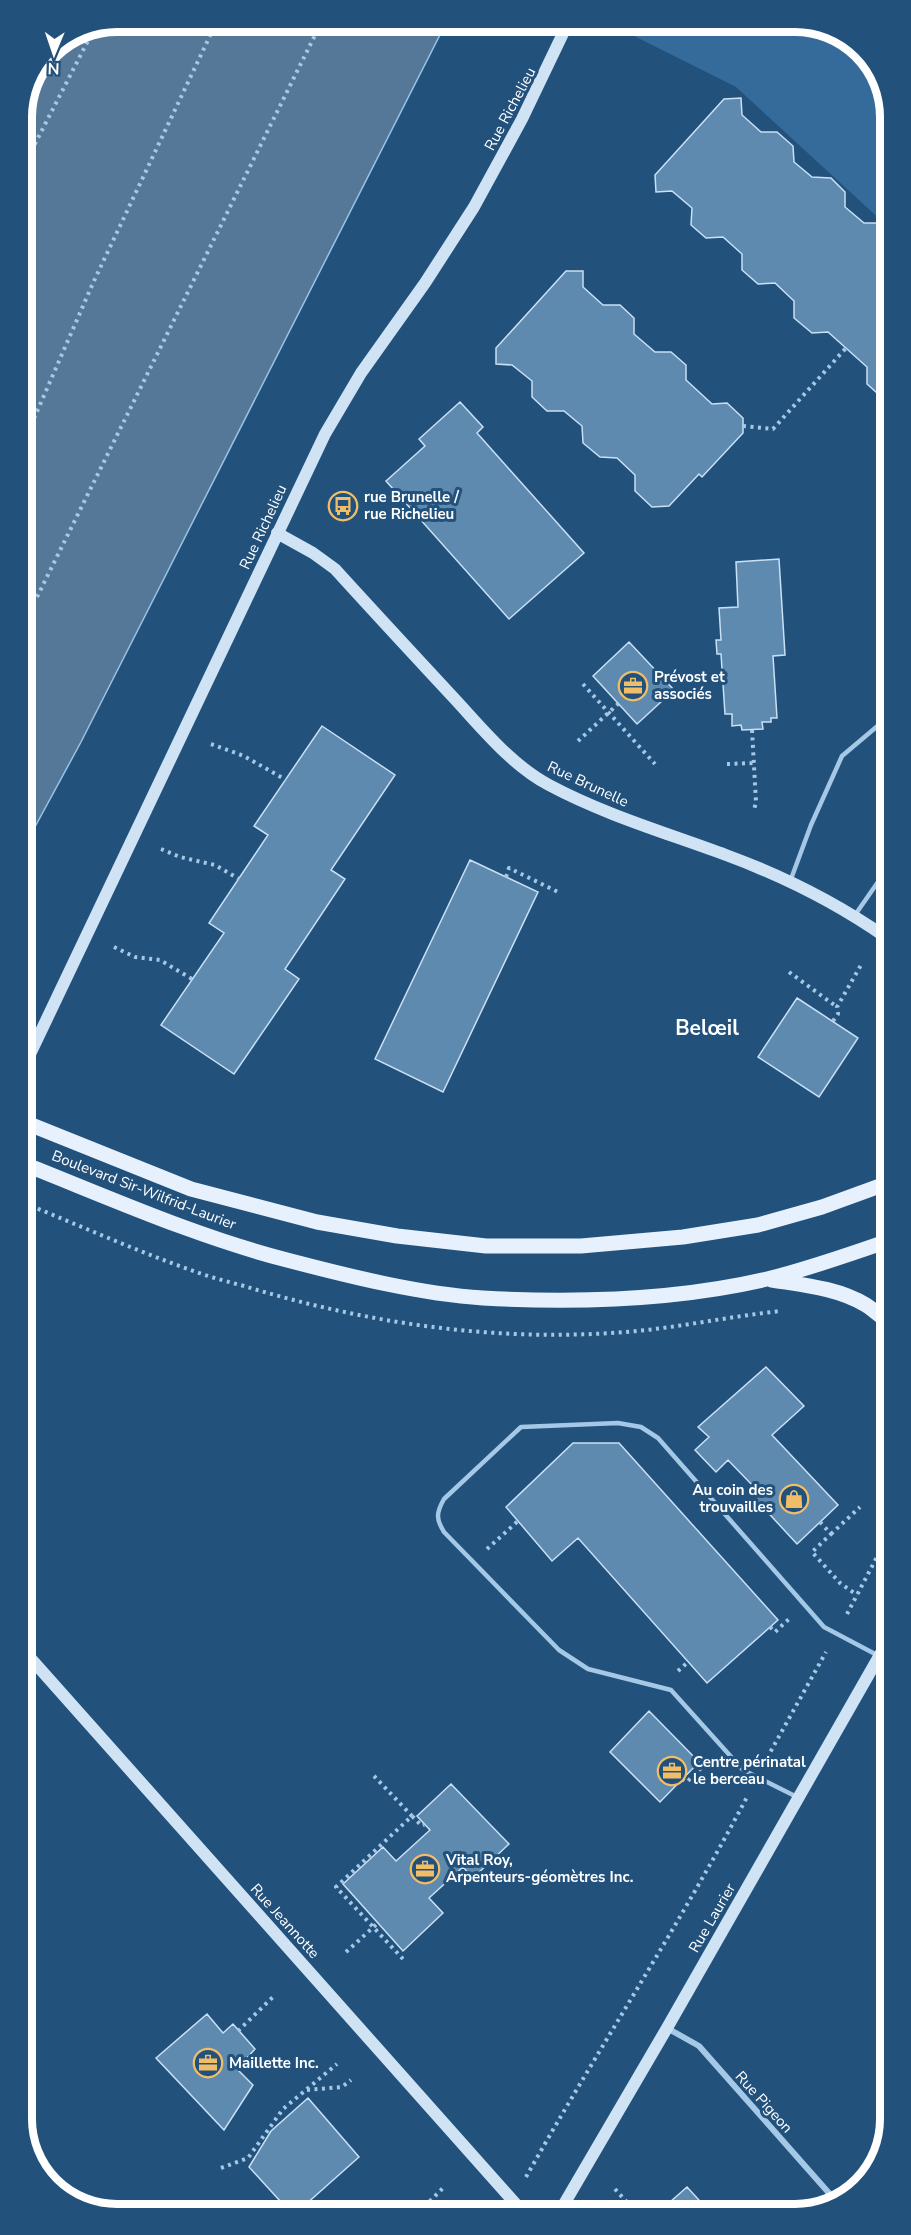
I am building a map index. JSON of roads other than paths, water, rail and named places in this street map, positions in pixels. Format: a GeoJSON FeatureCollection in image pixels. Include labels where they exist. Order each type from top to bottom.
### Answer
{"type":"FeatureCollection","features":[{"type":"Feature","properties":{"kind":"main road","name":"Boulevard Sir-Wilfrid-Laurier"},"geometry":{"type":"LineString","coordinates":[[31,1125],[191,1189],[317,1222],[397,1236],[498,1246],[581,1246],[683,1237],[758,1225],[822,1208],[880,1186]]}},
{"type":"Feature","properties":{"kind":"main road","name":"Boulevard Sir-Wilfrid-Laurier"},"geometry":{"type":"LineString","coordinates":[[31,1167],[189,1230],[286,1260],[426,1291],[482,1298],[598,1299],[688,1292],[766,1279],[836,1260],[880,1244]]}},
{"type":"Feature","properties":{"kind":"main road"},"geometry":{"type":"LineString","coordinates":[[766,1279],[823,1288],[866,1305],[880,1316]]}},
{"type":"Feature","properties":{"kind":"street","name":"Rue Richelieu"},"geometry":{"type":"LineString","coordinates":[[32,1051],[310,463],[343,402],[380,344],[425,283],[474,207],[522,119],[565,32]]}},
{"type":"Feature","properties":{"kind":"street","name":"Rue Brunelle"},"geometry":{"type":"LineString","coordinates":[[277,533],[313,553],[335,569],[473,719],[502,749],[532,774],[596,806],[790,881],[855,915],[880,933]]}},
{"type":"Feature","properties":{"kind":"street"},"geometry":{"type":"LineString","coordinates":[[861,1194],[880,1181]]}},
{"type":"Feature","properties":{"kind":"street","name":"Rue Laurier"},"geometry":{"type":"LineString","coordinates":[[564,2204],[879,1656]]}},
{"type":"Feature","properties":{"kind":"street","name":"Rue Jeannotte"},"geometry":{"type":"LineString","coordinates":[[31,1659],[515,2204]]}},
{"type":"Feature","properties":{"kind":"street","name":"Rue Pigeon"},"geometry":{"type":"LineString","coordinates":[[667,2028],[699,2046],[831,2195]]}},
{"type":"Feature","properties":{"kind":"lane"},"geometry":{"type":"LineString","coordinates":[[790,881],[811,825],[842,756],[880,724]]}},
{"type":"Feature","properties":{"kind":"lane"},"geometry":{"type":"LineString","coordinates":[[855,915],[880,879]]}},
{"type":"Feature","properties":{"kind":"lane"},"geometry":{"type":"LineString","coordinates":[[798,1798],[743,1770],[671,1690],[588,1669],[559,1650],[444,1533],[437,1520],[438,1509],[444,1499],[521,1427],[618,1423],[641,1427],[658,1438],[824,1627],[879,1656]]}},
{"type":"Feature","properties":{"kind":"place","name":"rue Brunelle / rue Richelieu"},"geometry":{"type":"Point","coordinates":[343,506]}},
{"type":"Feature","properties":{"kind":"place","name":"Prévost et associés"},"geometry":{"type":"Point","coordinates":[633,686]}},
{"type":"Feature","properties":{"kind":"place","name":"Au coin des trouvailles"},"geometry":{"type":"Point","coordinates":[794,1499]}},
{"type":"Feature","properties":{"kind":"place","name":"Centre périnatal le berceau"},"geometry":{"type":"Point","coordinates":[672,1771]}},
{"type":"Feature","properties":{"kind":"place","name":"Vital Roy, Arpenteurs-géomètres Inc."},"geometry":{"type":"Point","coordinates":[425,1869]}},
{"type":"Feature","properties":{"kind":"place","name":"Maillette Inc."},"geometry":{"type":"Point","coordinates":[208,2063]}},
{"type":"Feature","properties":{"kind":"district","name":"Belœil"},"geometry":{"type":"Point","coordinates":[707,1028]}}]}
